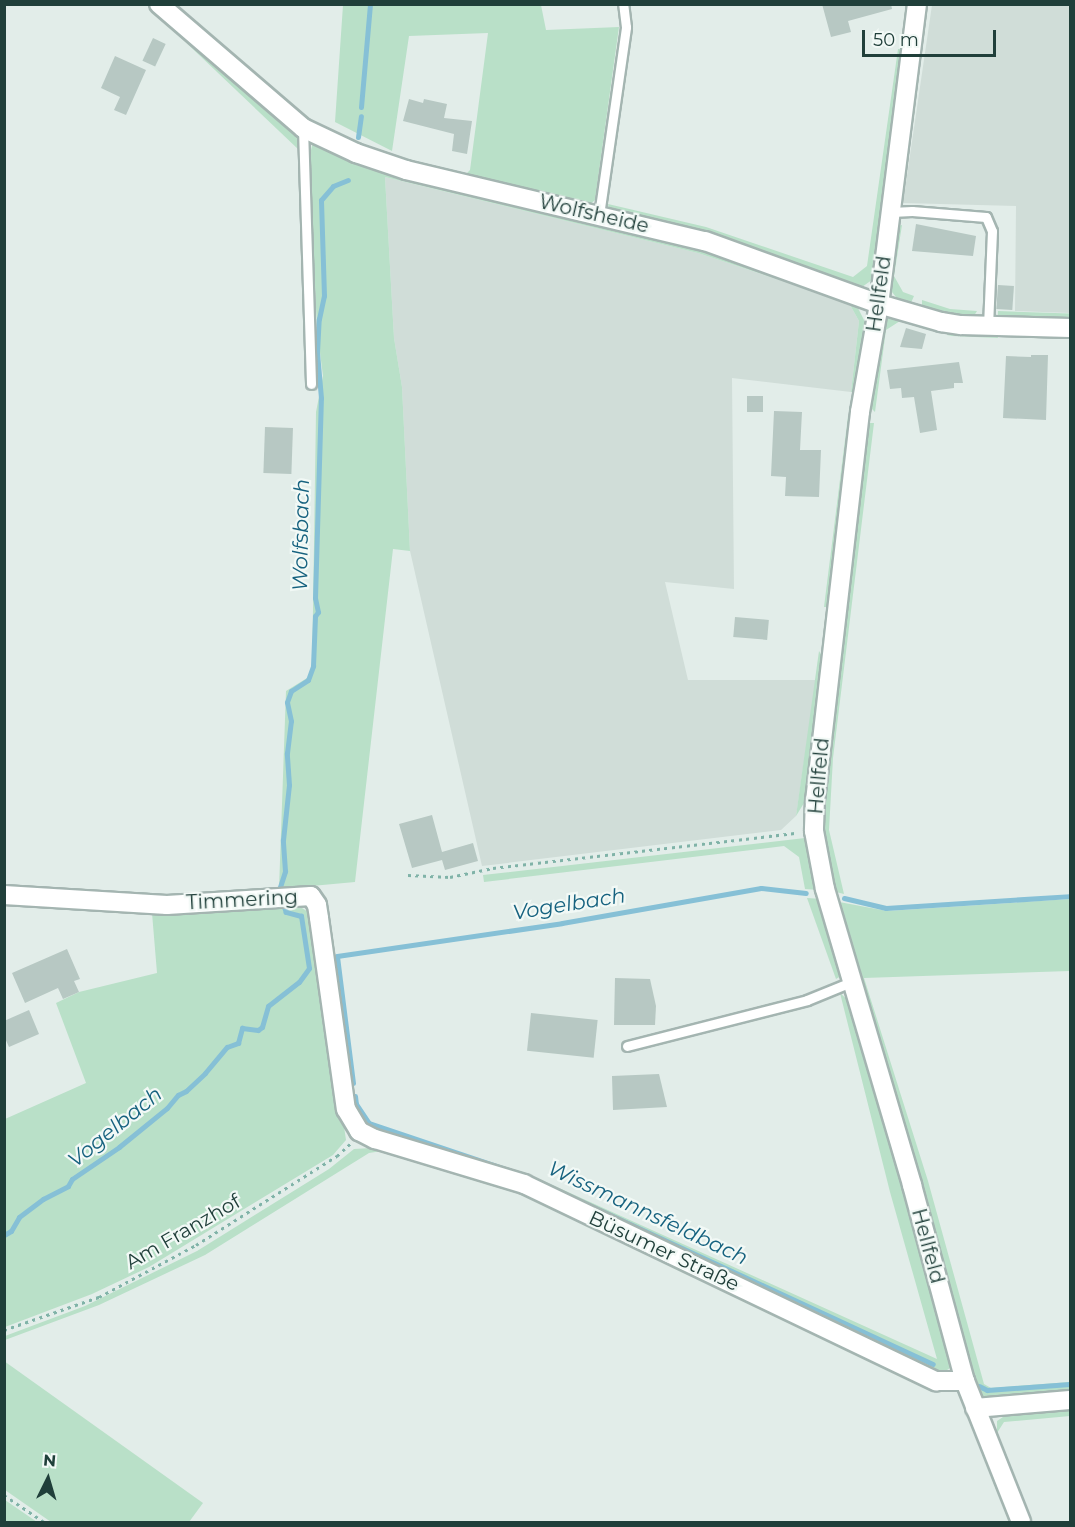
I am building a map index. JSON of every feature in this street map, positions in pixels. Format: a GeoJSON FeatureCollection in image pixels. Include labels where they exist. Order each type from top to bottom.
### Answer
{"type":"FeatureCollection","features":[{"type":"Feature","properties":{"kind":"street","name":"Wolfsheide"},"geometry":{"type":"LineString","coordinates":[[159,4],[303,128],[356,153],[406,170],[705,241],[879,304],[941,322],[988,326],[1071,328]]}},
{"type":"Feature","properties":{"kind":"street","name":"Hellfeld"},"geometry":{"type":"LineString","coordinates":[[917,4],[879,304],[860,412],[815,799],[814,831],[825,889],[850,982],[912,1185],[964,1381],[1021,1522]]}},
{"type":"Feature","properties":{"kind":"street","name":"Timmering"},"geometry":{"type":"LineString","coordinates":[[4,895],[167,905],[311,897],[317,905],[320,918],[346,1109],[359,1131]]}},
{"type":"Feature","properties":{"kind":"street","name":"Büsumer Straße"},"geometry":{"type":"LineString","coordinates":[[359,1131],[375,1139],[524,1184],[936,1381],[964,1381]]}},
{"type":"Feature","properties":{"kind":"street"},"geometry":{"type":"LineString","coordinates":[[975,1408],[1071,1400]]}},
{"type":"Feature","properties":{"kind":"lane"},"geometry":{"type":"LineString","coordinates":[[599,215],[626,27],[622,4]]}},
{"type":"Feature","properties":{"kind":"lane"},"geometry":{"type":"LineString","coordinates":[[303,128],[311,384]]}},
{"type":"Feature","properties":{"kind":"lane"},"geometry":{"type":"LineString","coordinates":[[891,212],[912,211],[986,218],[992,231],[988,326]]}},
{"type":"Feature","properties":{"kind":"lane"},"geometry":{"type":"LineString","coordinates":[[627,1046],[807,1000],[850,982]]}},
{"type":"Feature","properties":{"kind":"path"},"geometry":{"type":"LineString","coordinates":[[408,876],[450,877],[493,868],[814,831]]}},
{"type":"Feature","properties":{"kind":"path","name":"Am Franzhof"},"geometry":{"type":"LineString","coordinates":[[4,1330],[99,1297],[196,1245],[338,1155],[350,1145],[359,1131]]}},
{"type":"Feature","properties":{"kind":"path"},"geometry":{"type":"LineString","coordinates":[[4,1495],[44,1522]]}},
{"type":"Feature","properties":{"kind":"shaded area"},"geometry":{"type":"Polygon","coordinates":[[[932,5],[1070,5],[1070,313],[1015,311],[1016,206],[903,203],[932,5]]]}},
{"type":"Feature","properties":{"kind":"shaded area"},"geometry":{"type":"Polygon","coordinates":[[[385,177],[698,253],[849,303],[859,321],[851,392],[732,378],[734,589],[665,582],[688,680],[816,680],[796,816],[781,830],[482,866],[410,551],[402,387],[394,338],[385,177]]]}},
{"type":"Feature","properties":{"kind":"green space"},"geometry":{"type":"Polygon","coordinates":[[[343,5],[541,5],[546,30],[619,27],[595,200],[587,207],[463,177],[470,170],[488,33],[409,36],[392,151],[335,122],[343,5]]]}},
{"type":"Feature","properties":{"kind":"green space"},"geometry":{"type":"Polygon","coordinates":[[[182,31],[289,126],[297,136],[299,150],[177,34],[182,31]]]}},
{"type":"Feature","properties":{"kind":"green space"},"geometry":{"type":"Polygon","coordinates":[[[898,49],[907,50],[876,277],[862,287],[850,286],[609,211],[608,204],[706,227],[853,277],[867,266],[898,49]]]}},
{"type":"Feature","properties":{"kind":"green space"},"geometry":{"type":"Polygon","coordinates":[[[313,142],[702,247],[854,300],[867,326],[856,392],[851,392],[859,321],[849,303],[698,253],[385,177],[394,338],[402,387],[410,551],[393,549],[355,882],[279,889],[286,691],[312,675],[316,412],[323,376],[317,329],[309,158],[313,142]]]}},
{"type":"Feature","properties":{"kind":"green space"},"geometry":{"type":"Polygon","coordinates":[[[902,225],[894,276],[903,292],[914,296],[910,305],[900,302],[892,292],[887,277],[894,227],[902,225]]]}},
{"type":"Feature","properties":{"kind":"green space"},"geometry":{"type":"Polygon","coordinates":[[[922,300],[950,309],[977,311],[972,319],[922,309],[922,300]]]}},
{"type":"Feature","properties":{"kind":"green space"},"geometry":{"type":"Polygon","coordinates":[[[998,311],[1070,314],[1070,323],[998,320],[998,311]]]}},
{"type":"Feature","properties":{"kind":"green space"},"geometry":{"type":"Polygon","coordinates":[[[899,316],[936,326],[938,332],[900,321],[886,330],[875,412],[868,405],[880,327],[889,318],[899,316]]]}},
{"type":"Feature","properties":{"kind":"green space"},"geometry":{"type":"Polygon","coordinates":[[[947,329],[996,332],[998,338],[952,336],[947,335],[947,329]]]}},
{"type":"Feature","properties":{"kind":"green space"},"geometry":{"type":"Polygon","coordinates":[[[848,416],[852,420],[831,607],[824,607],[848,416]]]}},
{"type":"Feature","properties":{"kind":"green space"},"geometry":{"type":"Polygon","coordinates":[[[866,423],[874,423],[833,758],[829,830],[844,894],[832,891],[822,839],[821,816],[866,423]]]}},
{"type":"Feature","properties":{"kind":"green space"},"geometry":{"type":"Polygon","coordinates":[[[819,651],[825,661],[809,795],[796,816],[819,651]]]}},
{"type":"Feature","properties":{"kind":"green space"},"geometry":{"type":"Polygon","coordinates":[[[805,838],[811,845],[819,890],[805,889],[799,857],[784,846],[484,882],[483,875],[805,838]]]}},
{"type":"Feature","properties":{"kind":"green space"},"geometry":{"type":"Polygon","coordinates":[[[807,898],[822,899],[842,968],[841,976],[836,979],[807,898]]]}},
{"type":"Feature","properties":{"kind":"green space"},"geometry":{"type":"Polygon","coordinates":[[[1070,899],[1070,971],[864,978],[928,1181],[984,1384],[991,1388],[1070,1382],[1070,1398],[992,1403],[977,1393],[834,901],[887,911],[1070,899]]]}},
{"type":"Feature","properties":{"kind":"green space"},"geometry":{"type":"Polygon","coordinates":[[[294,903],[313,915],[346,1140],[333,1155],[149,1267],[92,1294],[5,1327],[5,1119],[86,1083],[56,1003],[79,992],[157,973],[152,913],[294,903]]]}},
{"type":"Feature","properties":{"kind":"green space"},"geometry":{"type":"Polygon","coordinates":[[[840,993],[850,1002],[951,1354],[950,1368],[941,1374],[707,1264],[537,1178],[937,1359],[890,1192],[840,993]]]}},
{"type":"Feature","properties":{"kind":"green space"},"geometry":{"type":"Polygon","coordinates":[[[354,1149],[388,1150],[369,1153],[205,1255],[99,1305],[5,1340],[5,1336],[85,1306],[197,1251],[329,1169],[354,1149]]]}},
{"type":"Feature","properties":{"kind":"green space"},"geometry":{"type":"Polygon","coordinates":[[[4,1361],[203,1503],[189,1522],[51,1522],[5,1490],[4,1361]]]}},
{"type":"Feature","properties":{"kind":"green space"},"geometry":{"type":"Polygon","coordinates":[[[1070,1409],[1070,1416],[1004,1422],[997,1433],[997,1421],[1006,1415],[1070,1409]]]}},
{"type":"Feature","properties":{"kind":"green space"},"geometry":{"type":"Polygon","coordinates":[[[5,1500],[37,1522],[5,1522],[5,1500]]]}},
{"type":"Feature","properties":{"kind":"building"},"geometry":{"type":"Polygon","coordinates":[[[822,4],[891,4],[892,9],[848,21],[851,32],[831,37],[822,4]]]}},
{"type":"Feature","properties":{"kind":"building"},"geometry":{"type":"Polygon","coordinates":[[[153,38],[166,44],[155,67],[142,61],[153,38]]]}},
{"type":"Feature","properties":{"kind":"building"},"geometry":{"type":"Polygon","coordinates":[[[115,56],[146,70],[126,115],[114,110],[120,97],[101,88],[115,56]]]}},
{"type":"Feature","properties":{"kind":"building"},"geometry":{"type":"Polygon","coordinates":[[[409,99],[423,103],[424,99],[447,104],[444,118],[472,121],[467,154],[452,151],[454,134],[403,121],[409,99]]]}},
{"type":"Feature","properties":{"kind":"building"},"geometry":{"type":"Polygon","coordinates":[[[916,224],[976,236],[973,256],[912,251],[916,224]]]}},
{"type":"Feature","properties":{"kind":"building"},"geometry":{"type":"Polygon","coordinates":[[[998,285],[1014,286],[1012,310],[996,309],[998,285]]]}},
{"type":"Feature","properties":{"kind":"building"},"geometry":{"type":"Polygon","coordinates":[[[906,328],[926,334],[922,349],[900,347],[906,328]]]}},
{"type":"Feature","properties":{"kind":"building"},"geometry":{"type":"Polygon","coordinates":[[[1031,355],[1048,355],[1046,420],[1003,418],[1006,356],[1031,357],[1031,355]]]}},
{"type":"Feature","properties":{"kind":"building"},"geometry":{"type":"Polygon","coordinates":[[[959,362],[963,383],[954,383],[954,388],[931,391],[937,430],[920,433],[914,397],[902,398],[901,388],[890,389],[887,370],[959,362]]]}},
{"type":"Feature","properties":{"kind":"building"},"geometry":{"type":"Polygon","coordinates":[[[747,396],[763,396],[763,412],[747,412],[747,396]]]}},
{"type":"Feature","properties":{"kind":"building"},"geometry":{"type":"Polygon","coordinates":[[[774,411],[802,412],[800,450],[821,450],[819,497],[785,496],[786,477],[771,476],[774,411]]]}},
{"type":"Feature","properties":{"kind":"building"},"geometry":{"type":"Polygon","coordinates":[[[265,427],[293,428],[291,474],[263,473],[265,427]]]}},
{"type":"Feature","properties":{"kind":"building"},"geometry":{"type":"Polygon","coordinates":[[[735,617],[769,620],[767,640],[733,637],[735,617]]]}},
{"type":"Feature","properties":{"kind":"building"},"geometry":{"type":"Polygon","coordinates":[[[432,815],[442,852],[473,843],[478,861],[445,870],[442,860],[412,868],[399,824],[432,815]]]}},
{"type":"Feature","properties":{"kind":"building"},"geometry":{"type":"Polygon","coordinates":[[[67,949],[80,979],[74,981],[79,992],[63,999],[58,988],[25,1003],[12,973],[67,949]]]}},
{"type":"Feature","properties":{"kind":"building"},"geometry":{"type":"Polygon","coordinates":[[[615,978],[650,979],[656,1006],[655,1025],[614,1025],[615,978]]]}},
{"type":"Feature","properties":{"kind":"building"},"geometry":{"type":"Polygon","coordinates":[[[29,1010],[39,1034],[9,1047],[4,1036],[4,1021],[29,1010]]]}},
{"type":"Feature","properties":{"kind":"building"},"geometry":{"type":"Polygon","coordinates":[[[531,1013],[598,1020],[594,1058],[527,1051],[531,1013]]]}},
{"type":"Feature","properties":{"kind":"building"},"geometry":{"type":"Polygon","coordinates":[[[659,1074],[667,1107],[613,1110],[612,1076],[659,1074]]]}},
{"type":"Feature","properties":{"kind":"waterway","name":"Wolfsbach"},"geometry":{"type":"LineString","coordinates":[[361,107],[370,4]]}},
{"type":"Feature","properties":{"kind":"waterway","name":"Wolfsbach"},"geometry":{"type":"LineString","coordinates":[[358,137],[361,116]]}},
{"type":"Feature","properties":{"kind":"waterway","name":"Wolfsbach"},"geometry":{"type":"LineString","coordinates":[[278,893],[285,871],[283,840],[289,785],[287,753],[291,721],[287,702],[291,691],[308,680],[313,666],[315,616],[318,612],[315,598],[321,398],[317,352],[319,319],[324,296],[321,200],[333,186],[348,180]]}},
{"type":"Feature","properties":{"kind":"waterway","name":"Vogelbach"},"geometry":{"type":"LineString","coordinates":[[353,1083],[337,956],[562,923],[761,888],[806,893]]}},
{"type":"Feature","properties":{"kind":"waterway","name":"Vogelbach"},"geometry":{"type":"LineString","coordinates":[[844,898],[886,908],[1070,896]]}},
{"type":"Feature","properties":{"kind":"waterway","name":"Vogelbach"},"geometry":{"type":"LineString","coordinates":[[4,1235],[11,1231],[19,1217],[43,1199],[68,1186],[72,1179],[119,1147],[167,1108],[178,1095],[186,1091],[205,1073],[227,1047],[238,1043],[242,1028],[258,1030],[262,1027],[268,1006],[299,982],[309,968],[301,916],[286,912],[283,905]]}},
{"type":"Feature","properties":{"kind":"waterway","name":"Wissmannsfeldbach"},"geometry":{"type":"LineString","coordinates":[[355,1096],[356,1104],[369,1123],[509,1170]]}},
{"type":"Feature","properties":{"kind":"waterway","name":"Wissmannsfeldbach"},"geometry":{"type":"LineString","coordinates":[[526,1176],[933,1364]]}},
{"type":"Feature","properties":{"kind":"waterway","name":"Wissmannsfeldbach"},"geometry":{"type":"LineString","coordinates":[[979,1386],[987,1390],[1070,1384]]}}]}
